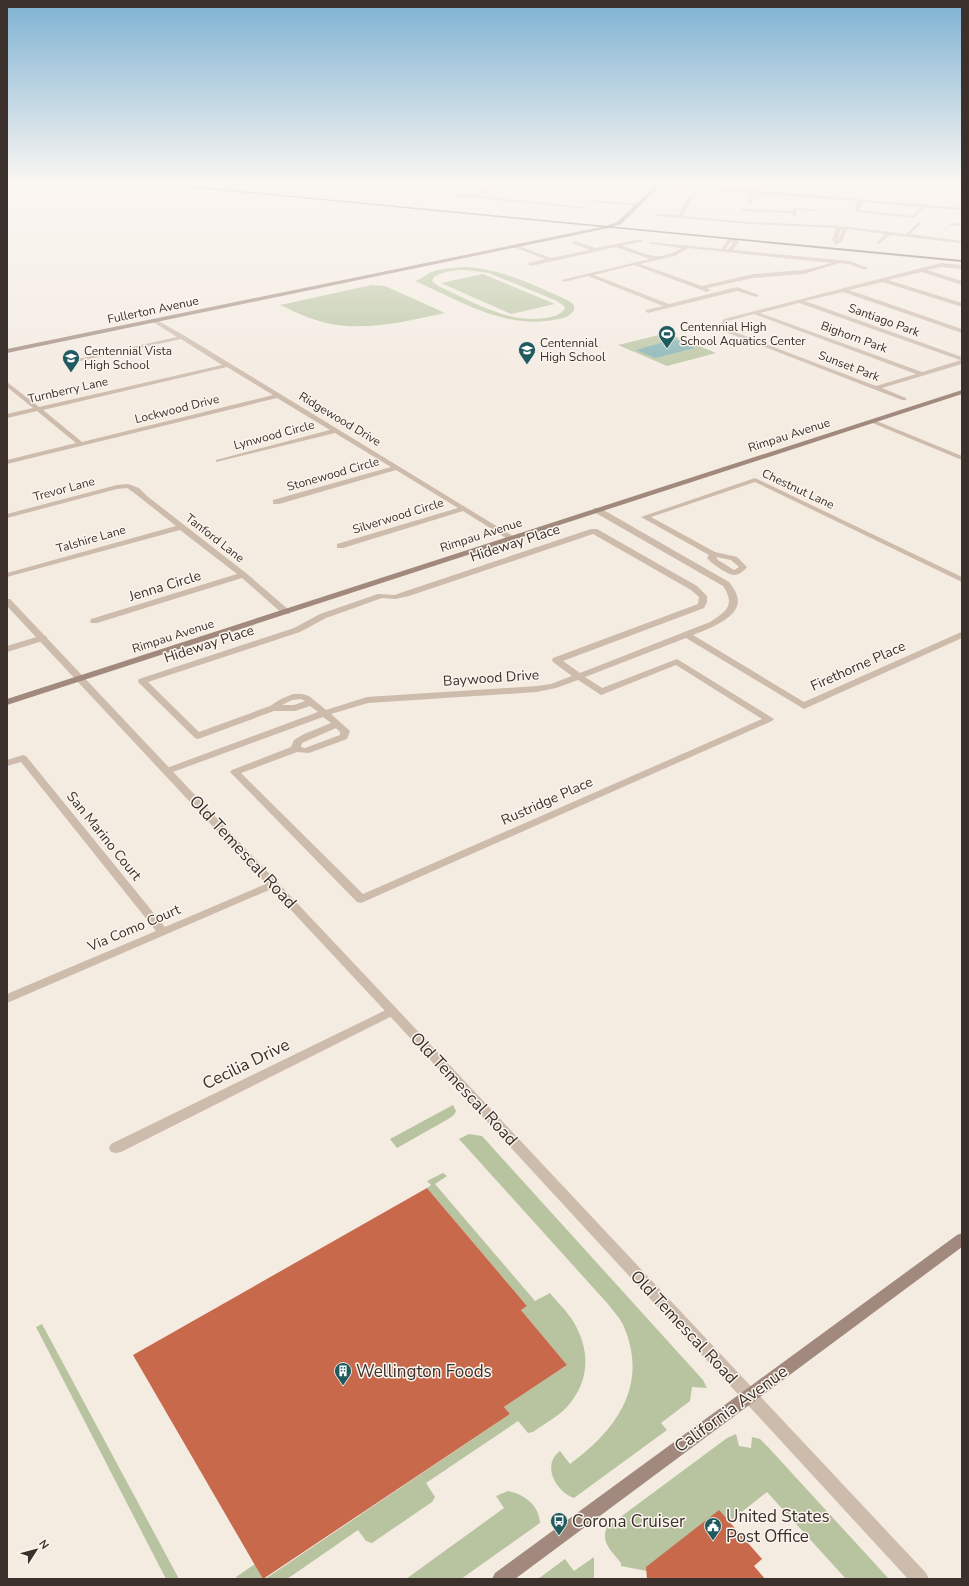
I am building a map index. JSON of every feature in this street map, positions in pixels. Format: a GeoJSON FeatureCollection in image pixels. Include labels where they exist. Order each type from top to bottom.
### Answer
{"type":"FeatureCollection","features":[{"type":"Feature","properties":{"kind":"main road","name":"Fullerton Avenue"},"geometry":{"type":"LineString","coordinates":[[7,351],[477,255]]}},
{"type":"Feature","properties":{"kind":"main road"},"geometry":{"type":"LineString","coordinates":[[911,255],[962,261]]}},
{"type":"Feature","properties":{"kind":"main road"},"geometry":{"type":"LineString","coordinates":[[949,255],[962,256]]}},
{"type":"Feature","properties":{"kind":"main road","name":"Rimpau Avenue"},"geometry":{"type":"LineString","coordinates":[[7,702],[962,392]]}},
{"type":"Feature","properties":{"kind":"main road","name":"California Avenue"},"geometry":{"type":"LineString","coordinates":[[501,1579],[962,1239]]}},
{"type":"Feature","properties":{"kind":"street"},"geometry":{"type":"LineString","coordinates":[[538,255],[551,260]]}},
{"type":"Feature","properties":{"kind":"street"},"geometry":{"type":"LineString","coordinates":[[530,264],[574,255]]}},
{"type":"Feature","properties":{"kind":"street"},"geometry":{"type":"LineString","coordinates":[[644,255],[656,259]]}},
{"type":"Feature","properties":{"kind":"street"},"geometry":{"type":"LineString","coordinates":[[564,280],[673,255]]}},
{"type":"Feature","properties":{"kind":"street"},"geometry":{"type":"LineString","coordinates":[[770,255],[850,263],[865,268]]}},
{"type":"Feature","properties":{"kind":"street"},"geometry":{"type":"LineString","coordinates":[[941,265],[944,259]]}},
{"type":"Feature","properties":{"kind":"street"},"geometry":{"type":"LineString","coordinates":[[702,288],[753,276],[804,272],[833,265],[839,262]]}},
{"type":"Feature","properties":{"kind":"street"},"geometry":{"type":"LineString","coordinates":[[636,264],[717,294]]}},
{"type":"Feature","properties":{"kind":"street"},"geometry":{"type":"LineString","coordinates":[[755,313],[941,265],[962,268]]}},
{"type":"Feature","properties":{"kind":"street"},"geometry":{"type":"LineString","coordinates":[[922,270],[962,283]]}},
{"type":"Feature","properties":{"kind":"street"},"geometry":{"type":"LineString","coordinates":[[588,274],[669,306]]}},
{"type":"Feature","properties":{"kind":"street"},"geometry":{"type":"LineString","coordinates":[[883,280],[962,305]]}},
{"type":"Feature","properties":{"kind":"street"},"geometry":{"type":"LineString","coordinates":[[648,311],[737,289],[756,295]]}},
{"type":"Feature","properties":{"kind":"street"},"geometry":{"type":"LineString","coordinates":[[843,290],[960,329]]}},
{"type":"Feature","properties":{"kind":"street","name":"Santiago Park"},"geometry":{"type":"LineString","coordinates":[[800,301],[962,360]]}},
{"type":"Feature","properties":{"kind":"street","name":"Sunset Park"},"geometry":{"type":"LineString","coordinates":[[755,313],[726,320],[723,324],[725,330],[904,399]]}},
{"type":"Feature","properties":{"kind":"street","name":"Bighorn Park"},"geometry":{"type":"LineString","coordinates":[[755,313],[922,374]]}},
{"type":"Feature","properties":{"kind":"street","name":"Ridgewood Drive"},"geometry":{"type":"LineString","coordinates":[[156,321],[512,538]]}},
{"type":"Feature","properties":{"kind":"street"},"geometry":{"type":"LineString","coordinates":[[76,360],[183,337]]}},
{"type":"Feature","properties":{"kind":"street"},"geometry":{"type":"LineString","coordinates":[[876,388],[962,360]]}},
{"type":"Feature","properties":{"kind":"street","name":"Turnberry Lane"},"geometry":{"type":"LineString","coordinates":[[7,416],[228,365]]}},
{"type":"Feature","properties":{"kind":"street"},"geometry":{"type":"LineString","coordinates":[[7,384],[81,444]]}},
{"type":"Feature","properties":{"kind":"street","name":"Lockwood Drive"},"geometry":{"type":"LineString","coordinates":[[7,462],[278,396]]}},
{"type":"Feature","properties":{"kind":"street"},"geometry":{"type":"LineString","coordinates":[[872,421],[962,458]]}},
{"type":"Feature","properties":{"kind":"street","name":"Lynwood Circle"},"geometry":{"type":"LineString","coordinates":[[218,461],[335,431]]}},
{"type":"Feature","properties":{"kind":"street","name":"Stonewood Circle"},"geometry":{"type":"LineString","coordinates":[[276,502],[396,468]]}},
{"type":"Feature","properties":{"kind":"street","name":"Chestnut Lane"},"geometry":{"type":"LineString","coordinates":[[713,554],[711,558],[715,562],[734,573],[744,567],[723,554],[713,554],[645,517],[755,480],[962,580]]}},
{"type":"Feature","properties":{"kind":"street","name":"Trevor Lane"},"geometry":{"type":"LineString","coordinates":[[7,516],[106,489],[128,486]]}},
{"type":"Feature","properties":{"kind":"street","name":"Tanford Lane"},"geometry":{"type":"LineString","coordinates":[[128,486],[136,490],[144,498],[243,575],[286,612]]}},
{"type":"Feature","properties":{"kind":"street","name":"Silverwood Circle"},"geometry":{"type":"LineString","coordinates":[[340,546],[463,509]]}},
{"type":"Feature","properties":{"kind":"street","name":"Baywood Drive"},"geometry":{"type":"LineString","coordinates":[[167,771],[325,713],[367,700],[537,689],[553,686],[713,624],[722,619],[731,610],[734,599],[733,594],[726,584],[717,577],[597,510]]}},
{"type":"Feature","properties":{"kind":"street","name":"Talshire Lane"},"geometry":{"type":"LineString","coordinates":[[7,575],[181,526]]}},
{"type":"Feature","properties":{"kind":"street","name":"Hideway Place"},"geometry":{"type":"LineString","coordinates":[[325,713],[305,697],[292,697],[278,703],[273,708],[198,736],[142,681],[297,630],[323,616],[381,596],[395,597],[406,594],[594,531],[694,588],[703,596],[701,606],[556,660],[578,676]]}},
{"type":"Feature","properties":{"kind":"street"},"geometry":{"type":"LineString","coordinates":[[717,577],[734,573]]}},
{"type":"Feature","properties":{"kind":"street","name":"Jenna Circle"},"geometry":{"type":"LineString","coordinates":[[94,620],[243,575]]}},
{"type":"Feature","properties":{"kind":"street","name":"Old Temescal Road"},"geometry":{"type":"LineString","coordinates":[[7,600],[272,885],[392,1011],[920,1579]]}},
{"type":"Feature","properties":{"kind":"street","name":"Firethorne Place"},"geometry":{"type":"LineString","coordinates":[[686,634],[804,706],[962,635]]}},
{"type":"Feature","properties":{"kind":"street"},"geometry":{"type":"LineString","coordinates":[[7,649],[43,638]]}},
{"type":"Feature","properties":{"kind":"street","name":"Rustridge Place"},"geometry":{"type":"LineString","coordinates":[[296,749],[297,742],[307,736],[337,724],[345,731],[344,737],[306,751],[296,749],[234,772],[361,899],[769,719],[677,662],[601,692],[578,676]]}},
{"type":"Feature","properties":{"kind":"street"},"geometry":{"type":"LineString","coordinates":[[325,713],[337,724]]}},
{"type":"Feature","properties":{"kind":"street","name":"San Marino Court"},"geometry":{"type":"LineString","coordinates":[[7,763],[22,758],[163,932]]}},
{"type":"Feature","properties":{"kind":"street","name":"Via Como Court"},"geometry":{"type":"LineString","coordinates":[[7,999],[272,885]]}},
{"type":"Feature","properties":{"kind":"street","name":"Cecilia Drive"},"geometry":{"type":"LineString","coordinates":[[116,1148],[392,1011]]}},
{"type":"Feature","properties":{"kind":"green space"},"geometry":{"type":"Polygon","coordinates":[[[466,267],[492,271],[519,279],[569,301],[574,305],[574,310],[568,316],[556,320],[535,322],[499,317],[465,304],[415,281],[431,272],[466,267]],[[466,270],[445,272],[434,277],[432,281],[438,286],[490,310],[517,318],[549,318],[559,314],[565,309],[564,306],[557,301],[489,273],[466,270]]]}},
{"type":"Feature","properties":{"kind":"green space"},"geometry":{"type":"Polygon","coordinates":[[[483,274],[555,304],[511,314],[441,283],[483,274]]]}},
{"type":"Feature","properties":{"kind":"green space"},"geometry":{"type":"Polygon","coordinates":[[[372,285],[385,286],[445,313],[386,324],[356,326],[326,323],[280,305],[372,285]]]}},
{"type":"Feature","properties":{"kind":"green space","name":"Centennial High School Aquatics Center"},"geometry":{"type":"Polygon","coordinates":[[[667,333],[716,353],[667,366],[618,345],[667,333]]]}},
{"type":"Feature","properties":{"kind":"green space"},"geometry":{"type":"Polygon","coordinates":[[[453,1105],[456,1111],[454,1115],[397,1148],[390,1139],[453,1105]]]}},
{"type":"Feature","properties":{"kind":"green space"},"geometry":{"type":"Polygon","coordinates":[[[469,1134],[482,1136],[703,1380],[707,1388],[692,1387],[690,1401],[661,1423],[667,1430],[574,1498],[567,1495],[553,1478],[551,1470],[554,1457],[560,1451],[570,1464],[587,1451],[614,1421],[624,1405],[630,1387],[633,1369],[631,1348],[623,1324],[608,1304],[459,1139],[469,1134]]]}},
{"type":"Feature","properties":{"kind":"green space"},"geometry":{"type":"Polygon","coordinates":[[[443,1173],[447,1176],[435,1184],[535,1301],[550,1293],[573,1321],[579,1332],[585,1355],[584,1377],[580,1388],[566,1408],[533,1432],[528,1433],[518,1421],[426,1483],[435,1497],[432,1502],[372,1543],[366,1541],[358,1530],[287,1579],[265,1579],[510,1414],[504,1407],[567,1365],[521,1310],[527,1306],[427,1188],[431,1185],[427,1181],[443,1173]]]}},
{"type":"Feature","properties":{"kind":"green space"},"geometry":{"type":"Polygon","coordinates":[[[42,1324],[179,1579],[166,1579],[36,1327],[42,1324]]]}},
{"type":"Feature","properties":{"kind":"green space"},"geometry":{"type":"Polygon","coordinates":[[[736,1434],[739,1446],[751,1448],[752,1437],[760,1439],[889,1579],[846,1579],[767,1492],[729,1522],[647,1571],[621,1566],[621,1563],[606,1542],[605,1533],[607,1527],[727,1438],[736,1434]]]}},
{"type":"Feature","properties":{"kind":"green space"},"geometry":{"type":"Polygon","coordinates":[[[508,1491],[514,1492],[530,1501],[537,1511],[540,1523],[461,1579],[406,1579],[504,1508],[496,1496],[508,1491]]]}},
{"type":"Feature","properties":{"kind":"green space"},"geometry":{"type":"Polygon","coordinates":[[[594,1557],[594,1579],[538,1579],[565,1559],[574,1571],[594,1557]]]}},
{"type":"Feature","properties":{"kind":"green space"},"geometry":{"type":"Polygon","coordinates":[[[255,1564],[263,1579],[238,1579],[236,1577],[255,1564]]]}},
{"type":"Feature","properties":{"kind":"water"},"geometry":{"type":"Polygon","coordinates":[[[674,339],[695,348],[655,358],[636,350],[674,339]]]}},
{"type":"Feature","properties":{"kind":"building","name":"Wellington Foods"},"geometry":{"type":"Polygon","coordinates":[[[427,1188],[527,1306],[521,1310],[567,1365],[504,1407],[510,1414],[263,1579],[133,1355],[427,1188]]]}},
{"type":"Feature","properties":{"kind":"building","name":"United States Post Office"},"geometry":{"type":"Polygon","coordinates":[[[719,1510],[762,1559],[754,1566],[765,1579],[647,1579],[646,1567],[719,1510]]]}},
{"type":"Feature","properties":{"kind":"place","name":"Centennial High School Aquatics Center"},"geometry":{"type":"Point","coordinates":[667,349]}},
{"type":"Feature","properties":{"kind":"place","name":"Centennial High School"},"geometry":{"type":"Point","coordinates":[527,365]}},
{"type":"Feature","properties":{"kind":"place","name":"Centennial Vista High School"},"geometry":{"type":"Point","coordinates":[71,373]}},
{"type":"Feature","properties":{"kind":"place","name":"Wellington Foods"},"geometry":{"type":"Point","coordinates":[343,1386]}},
{"type":"Feature","properties":{"kind":"place","name":"Corona Cruiser"},"geometry":{"type":"Point","coordinates":[559,1536]}},
{"type":"Feature","properties":{"kind":"place","name":"United States Post Office"},"geometry":{"type":"Point","coordinates":[713,1541]}}]}
